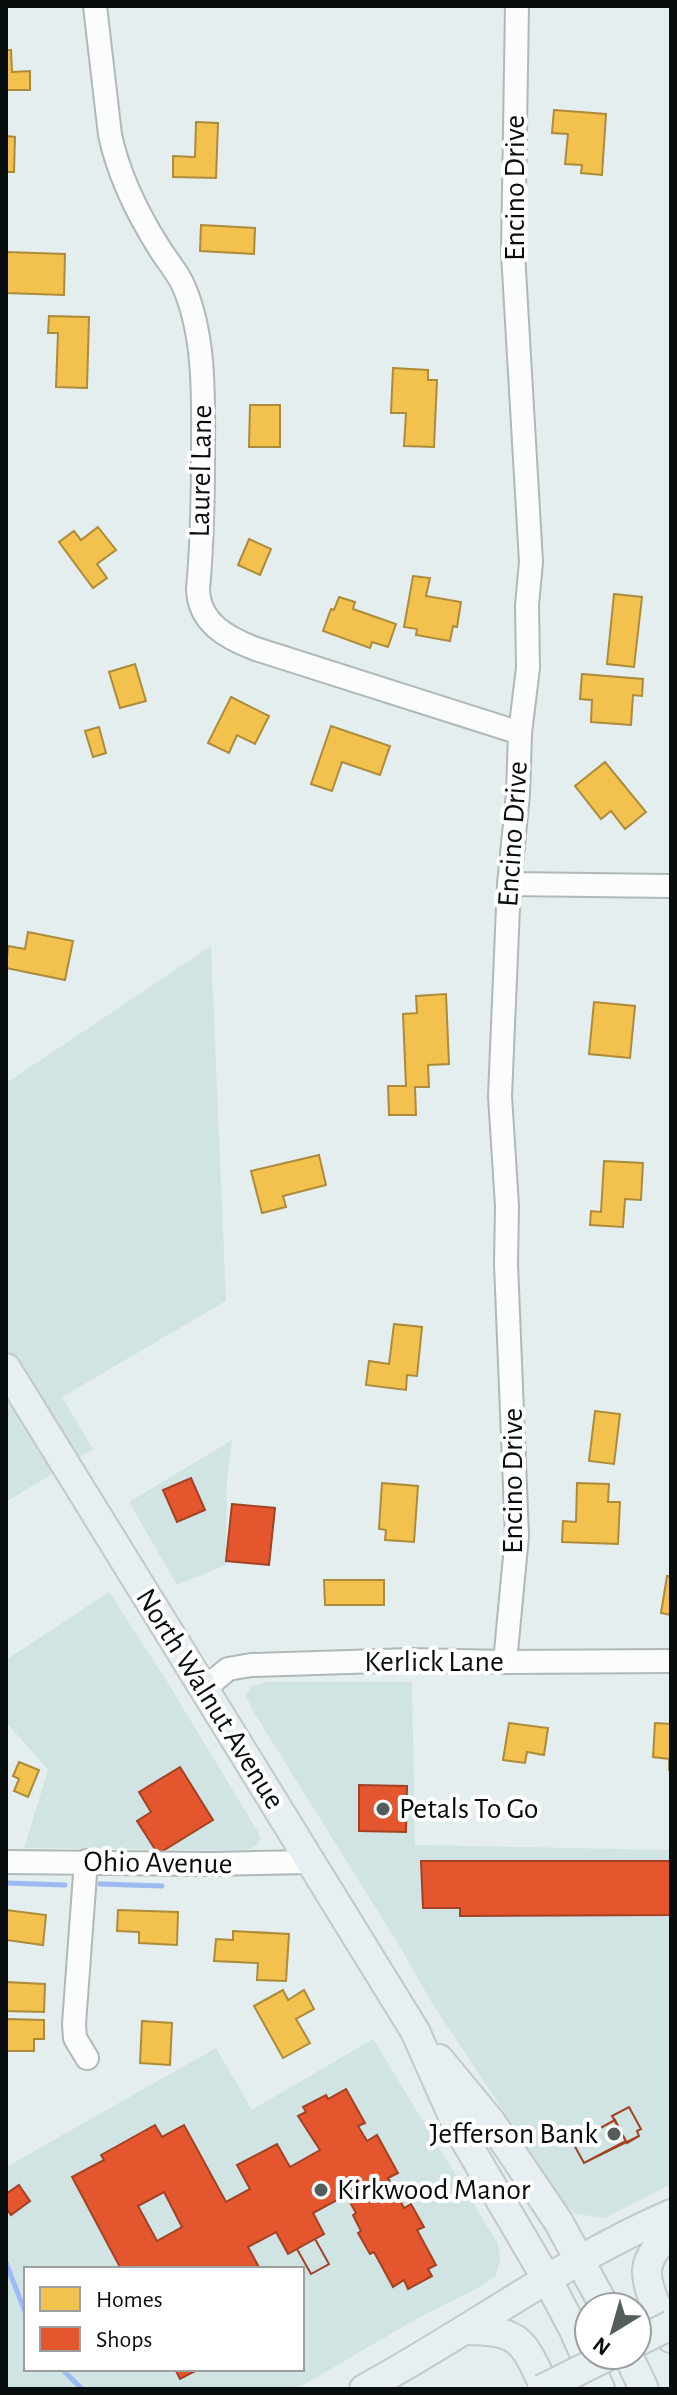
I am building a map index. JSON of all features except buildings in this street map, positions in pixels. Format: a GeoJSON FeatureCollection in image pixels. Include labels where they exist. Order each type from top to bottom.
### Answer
{"type":"FeatureCollection","features":[{"type":"Feature","properties":{"kind":"main road","name":"North Walnut Avenue"},"geometry":{"type":"LineString","coordinates":[[6,1368],[415,2031],[491,2122],[558,2221],[596,2291]]}},
{"type":"Feature","properties":{"kind":"main road","name":"North Walnut Avenue"},"geometry":{"type":"LineString","coordinates":[[415,2031],[459,2130],[548,2281],[600,2389]]}},
{"type":"Feature","properties":{"kind":"main road"},"geometry":{"type":"LineString","coordinates":[[364,2389],[617,2238],[671,2214]]}},
{"type":"Feature","properties":{"kind":"main road"},"geometry":{"type":"LineString","coordinates":[[671,2233],[659,2244],[647,2270],[655,2303],[671,2338]]}},
{"type":"Feature","properties":{"kind":"main road"},"geometry":{"type":"LineString","coordinates":[[653,2334],[671,2325]]}},
{"type":"Feature","properties":{"kind":"main road"},"geometry":{"type":"LineString","coordinates":[[467,2330],[511,2334],[525,2347],[544,2389],[579,2371]]}},
{"type":"Feature","properties":{"kind":"street","name":"Laurel Lane"},"geometry":{"type":"LineString","coordinates":[[95,6],[114,155],[140,216],[183,283],[192,306],[203,415],[203,508],[198,601],[204,613],[223,635],[247,646],[520,733]]}},
{"type":"Feature","properties":{"kind":"street","name":"Encino Drive"},"geometry":{"type":"LineString","coordinates":[[505,1662],[517,1536],[506,1264],[507,1206],[500,1096],[509,884],[528,668],[527,605],[531,562],[513,253],[517,6]]}},
{"type":"Feature","properties":{"kind":"street"},"geometry":{"type":"LineString","coordinates":[[509,884],[671,886]]}},
{"type":"Feature","properties":{"kind":"street","name":"Kerlick Lane"},"geometry":{"type":"LineString","coordinates":[[204,1689],[228,1669],[251,1665],[411,1660],[671,1661]]}},
{"type":"Feature","properties":{"kind":"street"},"geometry":{"type":"LineString","coordinates":[[86,1861],[74,2024],[75,2038],[87,2058]]}},
{"type":"Feature","properties":{"kind":"street","name":"Ohio Avenue"},"geometry":{"type":"LineString","coordinates":[[6,1862],[309,1862]]}},
{"type":"Feature","properties":{"kind":"shaded area"},"geometry":{"type":"Polygon","coordinates":[[[211,946],[226,1301],[62,1397],[93,1449],[6,1502],[6,1083],[211,946]]]}},
{"type":"Feature","properties":{"kind":"shaded area"},"geometry":{"type":"Polygon","coordinates":[[[232,1440],[227,1478],[226,1565],[177,1585],[129,1502],[232,1440]]]}},
{"type":"Feature","properties":{"kind":"shaded area"},"geometry":{"type":"Polygon","coordinates":[[[109,1592],[258,1832],[260,1839],[257,1846],[246,1850],[24,1848],[48,1770],[6,1722],[6,1660],[109,1592]]]}},
{"type":"Feature","properties":{"kind":"shaded area"},"geometry":{"type":"Polygon","coordinates":[[[266,1682],[412,1682],[415,1845],[671,1850],[671,2184],[605,2218],[576,2214],[565,2204],[432,2003],[253,1711],[246,1696],[251,1686],[266,1682]]]}},
{"type":"Feature","properties":{"kind":"shaded area"},"geometry":{"type":"Polygon","coordinates":[[[373,2039],[498,2244],[500,2260],[496,2276],[296,2389],[9,2389],[6,2384],[6,2167],[216,2048],[252,2110],[373,2039]]]}},
{"type":"Feature","properties":{"kind":"waterway"},"geometry":{"type":"LineString","coordinates":[[6,1883],[65,1885]]}},
{"type":"Feature","properties":{"kind":"waterway"},"geometry":{"type":"LineString","coordinates":[[100,1884],[162,1886]]}},
{"type":"Feature","properties":{"kind":"waterway"},"geometry":{"type":"LineString","coordinates":[[6,2263],[24,2309]]}},
{"type":"Feature","properties":{"kind":"waterway"},"geometry":{"type":"LineString","coordinates":[[64,2371],[82,2389]]}},
{"type":"Feature","properties":{"kind":"place","name":"Petals To Go"},"geometry":{"type":"Point","coordinates":[383,1809]}},
{"type":"Feature","properties":{"kind":"place","name":"Jefferson Bank"},"geometry":{"type":"Point","coordinates":[614,2134]}},
{"type":"Feature","properties":{"kind":"place","name":"Kirkwood Manor"},"geometry":{"type":"Point","coordinates":[321,2190]}}]}
